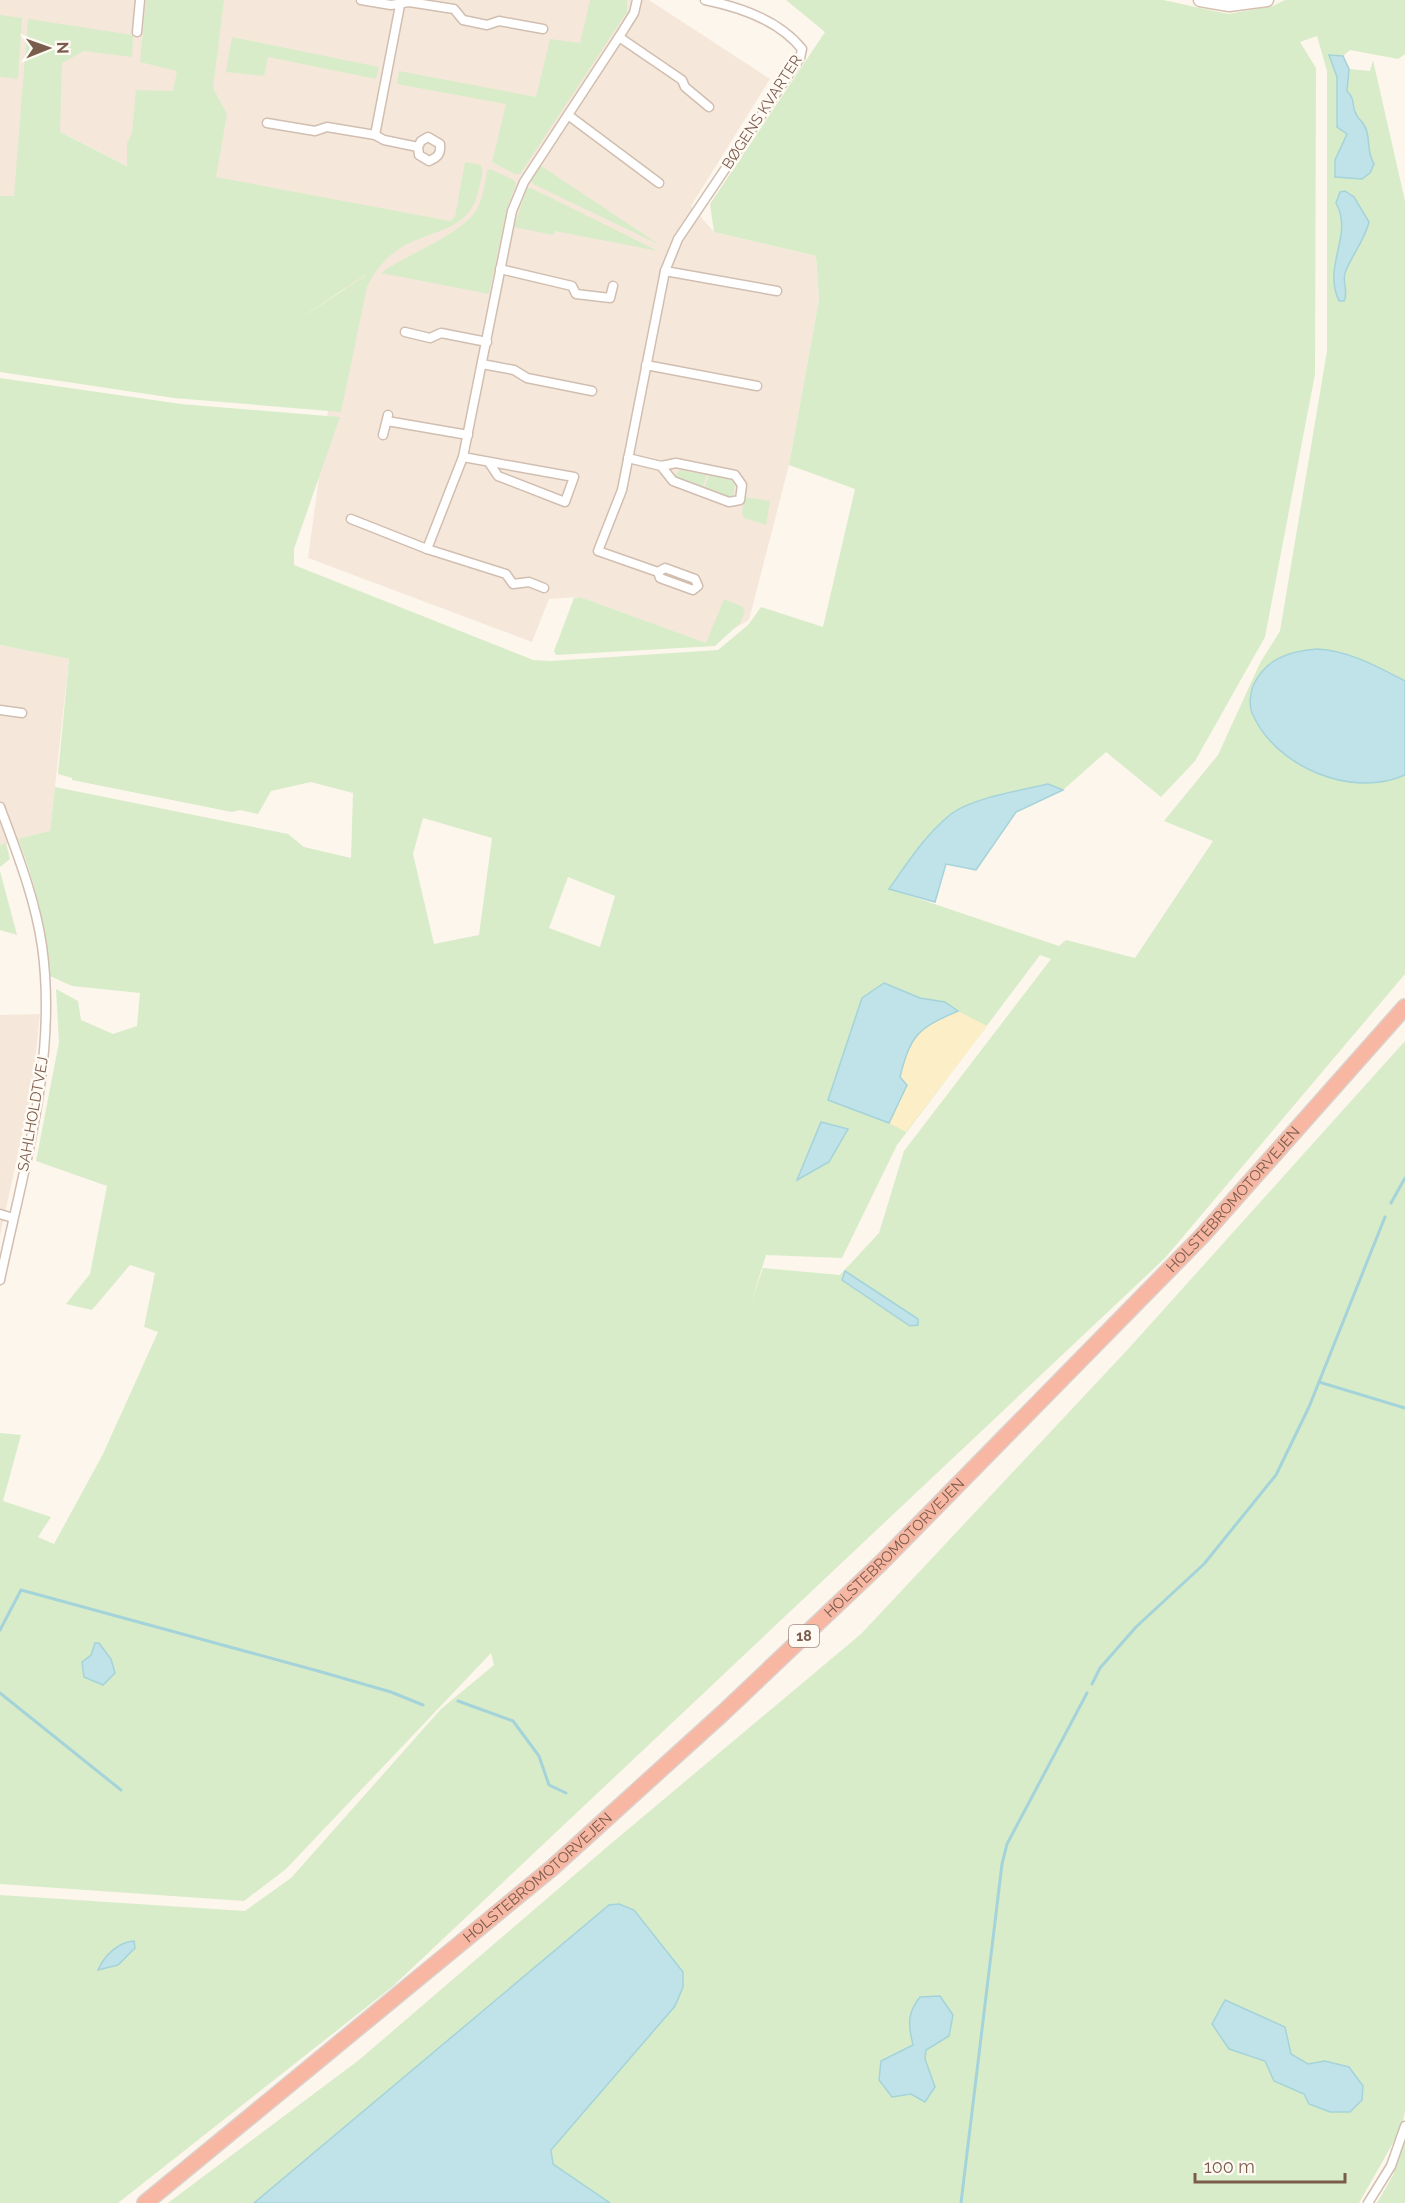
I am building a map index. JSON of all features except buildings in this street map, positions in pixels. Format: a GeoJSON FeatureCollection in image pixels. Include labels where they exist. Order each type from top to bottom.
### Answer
{"type":"FeatureCollection","features":[{"type":"Feature","properties":{"kind":"highway","name":"HOLSTEBROMOTORVEJEN"},"geometry":{"type":"LineString","coordinates":[[145,2203],[552,1868],[724,1712],[873,1570],[1202,1236],[1405,1006]]}},
{"type":"Feature","properties":{"kind":"street"},"geometry":{"type":"LineString","coordinates":[[137,32],[140,0]]}},
{"type":"Feature","properties":{"kind":"street"},"geometry":{"type":"LineString","coordinates":[[361,0],[391,5],[409,2],[454,9],[464,20],[487,25],[499,21],[543,29]]}},
{"type":"Feature","properties":{"kind":"street"},"geometry":{"type":"LineString","coordinates":[[427,549],[463,457],[512,211],[524,182],[619,37],[634,13],[638,0]]}},
{"type":"Feature","properties":{"kind":"street","name":"BØGENS KVARTER"},"geometry":{"type":"LineString","coordinates":[[658,572],[598,551],[622,490],[665,271],[678,238],[800,57],[802,49],[795,40],[760,16],[731,5],[705,0]]}},
{"type":"Feature","properties":{"kind":"street"},"geometry":{"type":"LineString","coordinates":[[1200,0],[1229,6],[1268,0]]}},
{"type":"Feature","properties":{"kind":"street"},"geometry":{"type":"LineString","coordinates":[[375,135],[400,2]]}},
{"type":"Feature","properties":{"kind":"street"},"geometry":{"type":"LineString","coordinates":[[619,37],[682,80],[685,87],[709,107]]}},
{"type":"Feature","properties":{"kind":"street"},"geometry":{"type":"LineString","coordinates":[[568,115],[659,183]]}},
{"type":"Feature","properties":{"kind":"street"},"geometry":{"type":"LineString","coordinates":[[267,123],[315,131],[327,127],[375,135],[384,140],[418,147]]}},
{"type":"Feature","properties":{"kind":"street"},"geometry":{"type":"LineString","coordinates":[[500,270],[572,286],[576,294],[610,298],[613,286]]}},
{"type":"Feature","properties":{"kind":"street"},"geometry":{"type":"LineString","coordinates":[[665,271],[777,291]]}},
{"type":"Feature","properties":{"kind":"street"},"geometry":{"type":"LineString","coordinates":[[405,332],[430,338],[441,333],[487,342]]}},
{"type":"Feature","properties":{"kind":"street"},"geometry":{"type":"LineString","coordinates":[[482,364],[514,370],[527,378],[592,391]]}},
{"type":"Feature","properties":{"kind":"street"},"geometry":{"type":"LineString","coordinates":[[646,365],[757,386]]}},
{"type":"Feature","properties":{"kind":"street"},"geometry":{"type":"LineString","coordinates":[[383,435],[388,418],[468,435]]}},
{"type":"Feature","properties":{"kind":"street"},"geometry":{"type":"LineString","coordinates":[[463,457],[490,464],[574,477],[566,502],[498,476],[490,464]]}},
{"type":"Feature","properties":{"kind":"street"},"geometry":{"type":"LineString","coordinates":[[628,458],[661,466],[676,463],[735,475],[742,485],[740,500],[729,502],[673,481],[661,466]]}},
{"type":"Feature","properties":{"kind":"street"},"geometry":{"type":"LineString","coordinates":[[351,519],[427,549],[506,574],[513,584],[529,582],[544,588]]}},
{"type":"Feature","properties":{"kind":"street"},"geometry":{"type":"LineString","coordinates":[[0,710],[22,713]]}},
{"type":"Feature","properties":{"kind":"street","name":"SAHLHOLDTVEJ"},"geometry":{"type":"LineString","coordinates":[[0,807],[26,877],[42,946],[47,1029],[43,1077],[0,1280]]}},
{"type":"Feature","properties":{"kind":"street"},"geometry":{"type":"LineString","coordinates":[[0,1214],[13,1218]]}},
{"type":"Feature","properties":{"kind":"street"},"geometry":{"type":"LineString","coordinates":[[1368,2203],[1391,2166],[1405,2126]]}},
{"type":"Feature","properties":{"kind":"shaded area"},"geometry":{"type":"Polygon","coordinates":[[[0,0],[649,0],[770,79],[691,206],[714,232],[816,256],[819,299],[789,465],[749,620],[708,644],[580,597],[549,599],[532,642],[308,558],[345,286],[376,269],[128,166],[60,132],[14,196],[0,200],[0,0]]]}},
{"type":"Feature","properties":{"kind":"shaded area"},"geometry":{"type":"Polygon","coordinates":[[[0,645],[69,659],[50,832],[0,845],[0,645]]]}},
{"type":"Feature","properties":{"kind":"shaded area"},"geometry":{"type":"Polygon","coordinates":[[[40,1014],[32,1090],[0,1236],[0,1015],[40,1014]]]}},
{"type":"Feature","properties":{"kind":"green space"},"geometry":{"type":"Polygon","coordinates":[[[146,0],[224,0],[213,88],[227,114],[216,177],[450,221],[455,217],[465,162],[481,165],[479,188],[467,214],[448,228],[399,249],[384,261],[370,281],[341,412],[174,398],[0,372],[0,196],[14,196],[28,19],[133,35],[132,57],[84,51],[62,63],[60,132],[127,166],[127,143],[132,133],[136,90],[173,91],[177,71],[140,62],[146,0]],[[365,275],[290,325],[365,276],[365,275]]]}},
{"type":"Feature","properties":{"kind":"green space"},"geometry":{"type":"Polygon","coordinates":[[[590,0],[627,0],[627,12],[520,174],[515,174],[492,162],[506,104],[397,84],[399,71],[536,97],[550,39],[580,43],[590,0]]]}},
{"type":"Feature","properties":{"kind":"green space"},"geometry":{"type":"Polygon","coordinates":[[[786,0],[1163,0],[1228,14],[1273,6],[1285,0],[1405,0],[1405,54],[1398,59],[1350,50],[1343,56],[1349,69],[1370,71],[1373,60],[1405,201],[1405,974],[1165,1258],[392,1987],[118,2203],[0,2203],[0,1895],[245,1911],[291,1878],[441,1709],[494,1665],[491,1653],[286,1869],[244,1901],[0,1884],[0,1433],[21,1435],[3,1501],[51,1517],[38,1537],[54,1544],[103,1454],[158,1332],[144,1327],[155,1273],[130,1265],[92,1310],[66,1304],[90,1274],[107,1186],[36,1161],[59,1042],[56,989],[78,1001],[81,1020],[113,1034],[137,1026],[140,993],[72,986],[50,976],[39,906],[18,839],[50,831],[55,787],[288,834],[304,847],[351,858],[353,793],[311,782],[271,791],[258,814],[240,810],[232,812],[72,780],[72,778],[58,774],[69,659],[0,645],[0,378],[181,404],[340,417],[294,549],[294,565],[533,660],[551,661],[718,650],[748,625],[761,607],[823,627],[855,489],[789,465],[819,299],[816,256],[714,232],[710,204],[825,32],[786,0]],[[1317,36],[1300,42],[1316,68],[1315,374],[1265,637],[1195,761],[1161,797],[1106,752],[1063,790],[1048,784],[1000,794],[890,889],[1059,946],[1066,940],[1135,958],[1213,841],[1164,821],[1218,755],[1260,663],[1280,631],[1327,351],[1327,71],[1317,36]],[[423,818],[413,854],[434,944],[479,935],[492,838],[423,818]],[[568,877],[549,928],[600,947],[615,896],[568,877]],[[1040,955],[897,1145],[842,1258],[766,1255],[751,1303],[763,1268],[840,1275],[879,1233],[904,1151],[1051,959],[1040,955]]]}},
{"type":"Feature","properties":{"kind":"green space"},"geometry":{"type":"Polygon","coordinates":[[[0,15],[22,18],[18,79],[0,77],[0,15]]]}},
{"type":"Feature","properties":{"kind":"green space"},"geometry":{"type":"Polygon","coordinates":[[[232,37],[379,67],[376,79],[268,57],[264,76],[226,72],[232,37]]]}},
{"type":"Feature","properties":{"kind":"green space"},"geometry":{"type":"Polygon","coordinates":[[[541,166],[660,245],[533,184],[531,180],[541,166]]]}},
{"type":"Feature","properties":{"kind":"green space"},"geometry":{"type":"Polygon","coordinates":[[[490,169],[514,180],[516,184],[507,208],[489,294],[381,273],[449,234],[471,217],[480,203],[487,171],[490,169]]]}},
{"type":"Feature","properties":{"kind":"green space"},"geometry":{"type":"Polygon","coordinates":[[[527,188],[658,251],[555,231],[553,235],[514,227],[527,188]]]}},
{"type":"Feature","properties":{"kind":"green space"},"geometry":{"type":"Polygon","coordinates":[[[680,470],[707,475],[702,488],[674,476],[680,470]]]}},
{"type":"Feature","properties":{"kind":"green space"},"geometry":{"type":"Polygon","coordinates":[[[709,475],[732,480],[735,485],[733,496],[729,498],[704,489],[709,475]]]}},
{"type":"Feature","properties":{"kind":"green space"},"geometry":{"type":"Polygon","coordinates":[[[744,497],[770,501],[766,525],[744,518],[742,513],[744,497]]]}},
{"type":"Feature","properties":{"kind":"green space"},"geometry":{"type":"Polygon","coordinates":[[[580,597],[706,643],[724,599],[743,607],[745,611],[740,623],[715,646],[556,655],[554,651],[574,598],[580,597]]]}},
{"type":"Feature","properties":{"kind":"green space"},"geometry":{"type":"Polygon","coordinates":[[[6,843],[10,859],[0,867],[0,845],[6,843]]]}},
{"type":"Feature","properties":{"kind":"green space"},"geometry":{"type":"Polygon","coordinates":[[[0,871],[17,935],[0,930],[0,871]]]}},
{"type":"Feature","properties":{"kind":"green space"},"geometry":{"type":"Polygon","coordinates":[[[1405,1041],[1405,2111],[1402,2127],[1359,2203],[610,2203],[553,2164],[551,2150],[675,2006],[683,1987],[683,1972],[609,1905],[254,2203],[168,2203],[359,2060],[614,1841],[861,1634],[1130,1347],[1405,1041]]]}},
{"type":"Feature","properties":{"kind":"green space"},"geometry":{"type":"Polygon","coordinates":[[[1405,2137],[1405,2203],[1377,2203],[1393,2175],[1405,2137]]]}},
{"type":"Feature","properties":{"kind":"sand"},"geometry":{"type":"Polygon","coordinates":[[[958,1011],[987,1026],[906,1132],[889,1123],[907,1085],[900,1077],[904,1062],[919,1034],[934,1023],[958,1011]]]}},
{"type":"Feature","properties":{"kind":"water"},"geometry":{"type":"Polygon","coordinates":[[[1329,55],[1343,56],[1349,69],[1347,91],[1352,98],[1355,112],[1367,132],[1374,164],[1370,173],[1362,179],[1335,177],[1335,160],[1347,134],[1337,127],[1337,77],[1329,55]]]}},
{"type":"Feature","properties":{"kind":"water"},"geometry":{"type":"Polygon","coordinates":[[[1345,191],[1354,197],[1369,222],[1345,273],[1344,301],[1339,301],[1334,275],[1342,227],[1341,215],[1336,203],[1340,192],[1345,191]]]}},
{"type":"Feature","properties":{"kind":"water"},"geometry":{"type":"Polygon","coordinates":[[[1317,649],[1352,656],[1405,681],[1405,775],[1384,781],[1362,783],[1339,780],[1297,763],[1278,749],[1263,732],[1250,707],[1252,689],[1258,677],[1264,669],[1279,658],[1288,654],[1317,649]]]}},
{"type":"Feature","properties":{"kind":"water"},"geometry":{"type":"Polygon","coordinates":[[[1048,784],[1063,790],[1016,812],[976,870],[946,864],[935,902],[889,889],[925,839],[960,808],[984,799],[1048,784]]]}},
{"type":"Feature","properties":{"kind":"water"},"geometry":{"type":"Polygon","coordinates":[[[884,983],[920,998],[945,1002],[958,1011],[925,1028],[913,1041],[900,1077],[907,1085],[889,1123],[828,1100],[862,998],[884,983]]]}},
{"type":"Feature","properties":{"kind":"water"},"geometry":{"type":"Polygon","coordinates":[[[821,1122],[848,1129],[829,1162],[797,1180],[821,1122]]]}},
{"type":"Feature","properties":{"kind":"water"},"geometry":{"type":"Polygon","coordinates":[[[845,1271],[918,1319],[918,1325],[910,1326],[842,1280],[845,1271]]]}},
{"type":"Feature","properties":{"kind":"water"},"geometry":{"type":"Polygon","coordinates":[[[95,1643],[99,1643],[111,1659],[115,1673],[103,1685],[84,1677],[82,1662],[91,1655],[95,1643]]]}},
{"type":"Feature","properties":{"kind":"water"},"geometry":{"type":"Polygon","coordinates":[[[619,1904],[634,1910],[683,1972],[683,1987],[675,2006],[551,2150],[553,2164],[610,2203],[254,2203],[609,1905],[619,1904]]]}},
{"type":"Feature","properties":{"kind":"water"},"geometry":{"type":"Polygon","coordinates":[[[134,1941],[135,1948],[118,1965],[98,1970],[112,1951],[122,1944],[134,1941]]]}},
{"type":"Feature","properties":{"kind":"water"},"geometry":{"type":"Polygon","coordinates":[[[940,1996],[953,2015],[949,2036],[926,2050],[925,2059],[935,2087],[925,2102],[911,2094],[892,2097],[879,2080],[881,2061],[913,2045],[910,2020],[913,2008],[920,1997],[940,1996]]]}},
{"type":"Feature","properties":{"kind":"water"},"geometry":{"type":"Polygon","coordinates":[[[1225,2000],[1285,2027],[1291,2054],[1308,2064],[1325,2061],[1349,2067],[1363,2086],[1362,2100],[1350,2112],[1330,2112],[1309,2104],[1304,2094],[1274,2081],[1265,2061],[1229,2049],[1212,2024],[1225,2000]]]}},
{"type":"Feature","properties":{"kind":"waterway"},"geometry":{"type":"LineString","coordinates":[[1391,1203],[1405,1178]]}},
{"type":"Feature","properties":{"kind":"waterway"},"geometry":{"type":"LineString","coordinates":[[1092,1684],[1100,1668],[1136,1627],[1204,1564],[1276,1475],[1309,1407],[1385,1217]]}},
{"type":"Feature","properties":{"kind":"waterway"},"geometry":{"type":"LineString","coordinates":[[1319,1382],[1405,1408]]}},
{"type":"Feature","properties":{"kind":"waterway"},"geometry":{"type":"LineString","coordinates":[[0,1630],[21,1590],[318,1671],[391,1692],[423,1705]]}},
{"type":"Feature","properties":{"kind":"waterway"},"geometry":{"type":"LineString","coordinates":[[0,1693],[121,1790]]}},
{"type":"Feature","properties":{"kind":"waterway"},"geometry":{"type":"LineString","coordinates":[[961,2203],[1002,1864],[1007,1844],[1087,1693]]}},
{"type":"Feature","properties":{"kind":"waterway"},"geometry":{"type":"LineString","coordinates":[[458,1701],[513,1721],[539,1756],[549,1785],[566,1793]]}}]}
